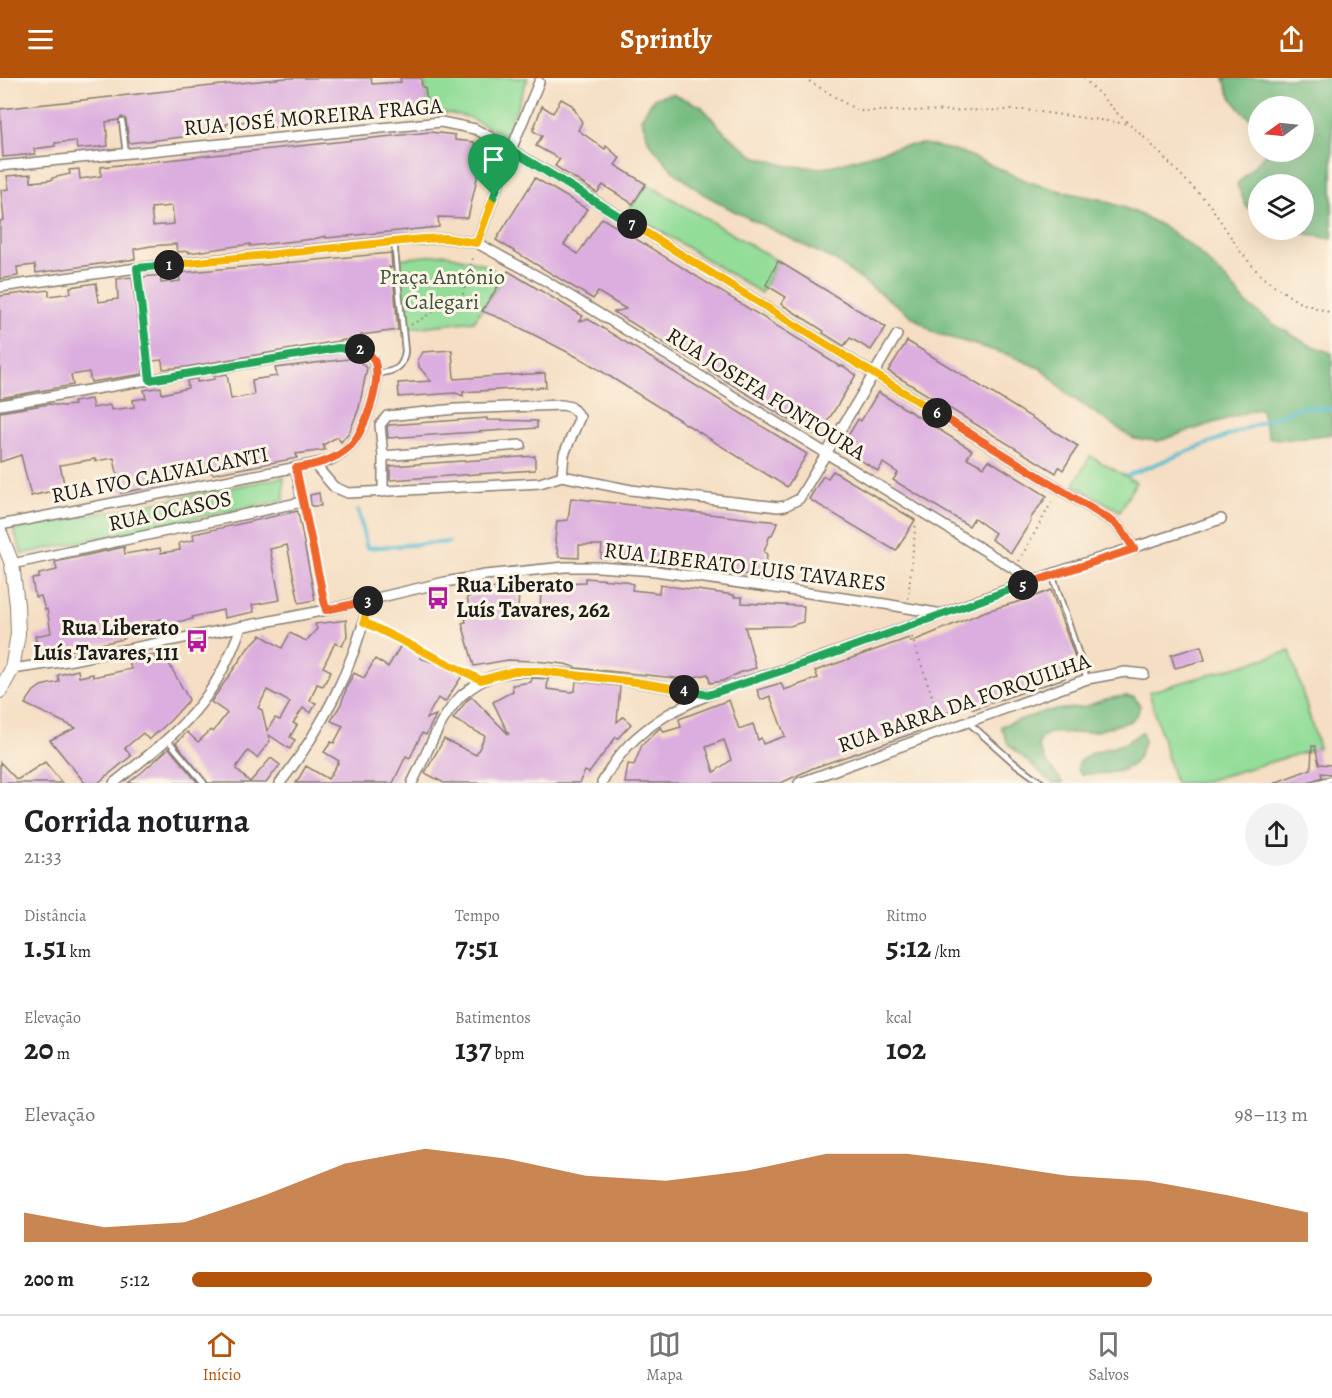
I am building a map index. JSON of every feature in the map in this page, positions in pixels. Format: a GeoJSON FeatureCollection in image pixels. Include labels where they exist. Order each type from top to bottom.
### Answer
{"type":"FeatureCollection","features":[{"type":"Feature","properties":{"kind":"main road"},"geometry":{"type":"LineString","coordinates":[[0,533],[12,564],[18,634],[12,669],[0,691]]}},
{"type":"Feature","properties":{"kind":"street"},"geometry":{"type":"LineString","coordinates":[[477,243],[539,81]]}},
{"type":"Feature","properties":{"kind":"street","name":"RUA JOSÉ MOREIRA FRAGA"},"geometry":{"type":"LineString","coordinates":[[0,166],[441,122],[475,129],[1113,522],[1121,529],[1134,549]]}},
{"type":"Feature","properties":{"kind":"street","name":"RUA JOSEFA FONTOURA"},"geometry":{"type":"LineString","coordinates":[[0,287],[137,268],[394,241],[445,238],[477,243],[546,281],[1034,581]]}},
{"type":"Feature","properties":{"kind":"street"},"geometry":{"type":"LineString","coordinates":[[315,465],[334,487],[348,493],[540,483],[562,476],[631,490],[778,507],[799,500],[897,335]]}},
{"type":"Feature","properties":{"kind":"street"},"geometry":{"type":"LineString","coordinates":[[0,405],[352,347],[368,353],[374,359],[377,374]]}},
{"type":"Feature","properties":{"kind":"street","name":"RUA IVO CALVALCANTI"},"geometry":{"type":"LineString","coordinates":[[0,525],[315,465],[340,454],[357,438],[369,412],[377,374]]}},
{"type":"Feature","properties":{"kind":"street"},"geometry":{"type":"LineString","coordinates":[[383,492],[380,425],[387,416],[456,409],[562,405],[571,407],[580,417],[564,454],[562,476]]}},
{"type":"Feature","properties":{"kind":"street"},"geometry":{"type":"LineString","coordinates":[[383,456],[521,445]]}},
{"type":"Feature","properties":{"kind":"street"},"geometry":{"type":"LineString","coordinates":[[296,468],[302,502]]}},
{"type":"Feature","properties":{"kind":"street","name":"RUA OCASOS"},"geometry":{"type":"LineString","coordinates":[[12,564],[302,502]]}},
{"type":"Feature","properties":{"kind":"street"},"geometry":{"type":"LineString","coordinates":[[602,783],[614,760],[636,737],[669,714],[708,695],[908,627],[1052,574],[1221,519]]}},
{"type":"Feature","properties":{"kind":"street","name":"RUA LIBERATO LUIS TAVARES"},"geometry":{"type":"LineString","coordinates":[[12,669],[76,659],[326,610],[445,582],[485,575],[565,567],[598,567],[667,573],[942,615]]}},
{"type":"Feature","properties":{"kind":"street"},"geometry":{"type":"LineString","coordinates":[[280,783],[319,724],[337,688],[364,622],[369,601]]}},
{"type":"Feature","properties":{"kind":"street"},"geometry":{"type":"LineString","coordinates":[[114,783],[167,739],[194,712],[209,693],[231,655],[241,627]]}},
{"type":"Feature","properties":{"kind":"street"},"geometry":{"type":"LineString","coordinates":[[412,783],[450,710],[481,680],[514,671],[539,671],[636,682],[708,695]]}},
{"type":"Feature","properties":{"kind":"street","name":"RUA BARRA DA FORQUILHA"},"geometry":{"type":"LineString","coordinates":[[799,783],[1087,679],[1125,672],[1144,674]]}},
{"type":"Feature","properties":{"kind":"lane"},"geometry":{"type":"LineString","coordinates":[[122,121],[126,154]]}},
{"type":"Feature","properties":{"kind":"lane"},"geometry":{"type":"LineString","coordinates":[[377,374],[398,368],[404,361],[405,351],[394,241]]}},
{"type":"Feature","properties":{"kind":"lane"},"geometry":{"type":"LineString","coordinates":[[137,268],[150,380]]}},
{"type":"Feature","properties":{"kind":"lane"},"geometry":{"type":"LineString","coordinates":[[302,502],[326,610]]}},
{"type":"Feature","properties":{"kind":"lane"},"geometry":{"type":"LineString","coordinates":[[1052,574],[1087,679]]}},
{"type":"Feature","properties":{"kind":"lane"},"geometry":{"type":"LineString","coordinates":[[364,622],[481,680]]}},
{"type":"Feature","properties":{"kind":"lane"},"geometry":{"type":"LineString","coordinates":[[968,722],[1005,755],[1042,783]]}},
{"type":"Feature","properties":{"kind":"lane"},"geometry":{"type":"LineString","coordinates":[[167,739],[204,783]]}},
{"type":"Feature","properties":{"kind":"lane"},"geometry":{"type":"LineString","coordinates":[[1316,783],[1332,779]]}},
{"type":"Feature","properties":{"kind":"path"},"geometry":{"type":"LineString","coordinates":[[804,78],[858,111],[1024,110],[1129,124]]}},
{"type":"Feature","properties":{"kind":"path"},"geometry":{"type":"LineString","coordinates":[[1084,78],[1210,205],[1240,251],[1261,276],[1298,302],[1332,313]]}},
{"type":"Feature","properties":{"kind":"path"},"geometry":{"type":"LineString","coordinates":[[405,329],[464,294],[477,243]]}},
{"type":"Feature","properties":{"kind":"path"},"geometry":{"type":"LineString","coordinates":[[1015,569],[1059,489]]}},
{"type":"Feature","properties":{"kind":"path"},"geometry":{"type":"LineString","coordinates":[[907,608],[917,510]]}},
{"type":"Feature","properties":{"kind":"path"},"geometry":{"type":"LineString","coordinates":[[908,627],[944,731]]}},
{"type":"Feature","properties":{"kind":"green space"},"geometry":{"type":"Polygon","coordinates":[[[424,78],[528,78],[509,128],[504,135],[468,117],[441,112],[428,113],[424,78]]]}},
{"type":"Feature","properties":{"kind":"green space"},"geometry":{"type":"Polygon","coordinates":[[[1224,78],[1332,78],[1332,239],[1314,235],[1314,174],[1248,174],[1248,208],[1237,184],[1258,162],[1314,162],[1314,96],[1248,96],[1248,116],[1236,104],[1224,78]]]}},
{"type":"Feature","properties":{"kind":"green space"},"geometry":{"type":"Polygon","coordinates":[[[672,94],[701,106],[725,133],[754,156],[788,166],[824,168],[897,147],[923,144],[961,152],[1029,182],[1099,199],[1133,211],[1166,228],[1195,249],[1247,304],[1275,325],[1307,344],[1332,353],[1332,434],[1289,439],[1269,438],[1260,408],[1158,441],[1134,439],[1070,396],[1042,369],[1009,355],[935,333],[834,260],[702,193],[673,171],[649,142],[641,118],[654,98],[672,94]]]}},
{"type":"Feature","properties":{"kind":"green space"},"geometry":{"type":"Polygon","coordinates":[[[647,184],[778,261],[761,293],[628,211],[647,184]]]}},
{"type":"Feature","properties":{"kind":"green space","name":"Praça Antônio Calegari"},"geometry":{"type":"Polygon","coordinates":[[[445,254],[483,264],[504,277],[474,321],[405,329],[398,259],[445,254]]]}},
{"type":"Feature","properties":{"kind":"green space"},"geometry":{"type":"Polygon","coordinates":[[[1090,456],[1136,482],[1120,511],[1074,485],[1090,456]]]}},
{"type":"Feature","properties":{"kind":"green space"},"geometry":{"type":"Polygon","coordinates":[[[284,477],[284,500],[22,554],[14,530],[284,477]]]}},
{"type":"Feature","properties":{"kind":"green space"},"geometry":{"type":"Polygon","coordinates":[[[1290,651],[1319,748],[1199,783],[1175,783],[1149,692],[1290,651]]]}},
{"type":"Feature","properties":{"kind":"green space"},"geometry":{"type":"Polygon","coordinates":[[[1134,697],[1140,705],[1138,713],[1131,721],[1097,731],[1049,733],[1041,738],[1038,746],[1046,762],[1063,783],[1052,783],[1008,744],[1001,726],[1046,711],[1084,707],[1106,699],[1134,697]]]}},
{"type":"Feature","properties":{"kind":"green space"},"geometry":{"type":"Polygon","coordinates":[[[1142,732],[1143,746],[1132,765],[1117,772],[1108,773],[1082,775],[1077,770],[1083,758],[1125,743],[1142,732]]]}},
{"type":"Feature","properties":{"kind":"building"},"geometry":{"type":"Polygon","coordinates":[[[285,78],[371,78],[372,84],[401,82],[400,78],[421,78],[422,87],[425,87],[428,112],[365,119],[364,111],[339,112],[339,117],[327,119],[327,122],[265,128],[264,120],[239,122],[226,124],[227,132],[129,143],[126,120],[122,117],[106,122],[108,146],[77,149],[76,141],[55,143],[55,146],[34,149],[35,154],[3,157],[0,109],[285,78]]]}},
{"type":"Feature","properties":{"kind":"building"},"geometry":{"type":"Polygon","coordinates":[[[561,99],[572,105],[582,122],[578,130],[605,149],[606,146],[620,158],[615,165],[646,184],[633,204],[603,185],[597,193],[555,166],[560,159],[536,146],[542,136],[533,131],[542,106],[553,113],[561,99]]]}},
{"type":"Feature","properties":{"kind":"building"},"geometry":{"type":"Polygon","coordinates":[[[430,132],[455,135],[455,140],[474,142],[476,148],[480,148],[480,156],[489,157],[488,171],[478,174],[468,218],[438,217],[439,227],[326,238],[326,236],[189,253],[189,251],[177,252],[176,244],[151,246],[134,249],[135,259],[36,273],[35,265],[17,267],[18,276],[0,279],[0,221],[4,220],[1,190],[9,189],[7,176],[31,174],[31,182],[52,180],[52,178],[70,174],[69,170],[79,169],[80,179],[101,176],[101,167],[430,132]],[[172,206],[151,208],[153,226],[174,224],[172,206]]]}},
{"type":"Feature","properties":{"kind":"building"},"geometry":{"type":"Polygon","coordinates":[[[535,178],[587,209],[564,245],[578,254],[602,218],[856,375],[821,432],[812,434],[614,312],[626,309],[598,292],[593,299],[496,240],[535,178]]]}},
{"type":"Feature","properties":{"kind":"building"},"geometry":{"type":"Polygon","coordinates":[[[391,253],[392,268],[389,267],[394,285],[398,330],[185,367],[163,369],[162,360],[152,361],[143,277],[161,275],[161,283],[180,281],[179,273],[391,253]]]}},
{"type":"Feature","properties":{"kind":"building"},"geometry":{"type":"Polygon","coordinates":[[[778,261],[886,327],[871,350],[850,338],[844,346],[781,304],[786,297],[766,285],[778,261]]]}},
{"type":"Feature","properties":{"kind":"building"},"geometry":{"type":"Polygon","coordinates":[[[508,271],[583,316],[579,321],[588,319],[807,454],[787,487],[585,361],[507,321],[482,311],[508,271]]]}},
{"type":"Feature","properties":{"kind":"building"},"geometry":{"type":"Polygon","coordinates":[[[132,277],[143,374],[91,382],[89,372],[71,375],[73,385],[0,398],[0,296],[49,290],[49,296],[71,293],[70,287],[96,283],[99,302],[118,299],[117,279],[132,277]]]}},
{"type":"Feature","properties":{"kind":"building"},"geometry":{"type":"Polygon","coordinates":[[[907,341],[1078,446],[1063,470],[1059,467],[1056,473],[888,371],[907,341]]]}},
{"type":"Feature","properties":{"kind":"building"},"geometry":{"type":"Polygon","coordinates":[[[452,350],[454,379],[545,373],[546,387],[463,392],[463,396],[456,393],[399,397],[398,383],[431,381],[419,367],[418,359],[423,352],[452,350]]]}},
{"type":"Feature","properties":{"kind":"building"},"geometry":{"type":"Polygon","coordinates":[[[356,358],[367,368],[359,408],[350,431],[341,442],[337,437],[323,445],[325,450],[296,454],[297,458],[213,474],[212,472],[207,473],[206,467],[188,470],[189,473],[180,475],[181,481],[121,493],[114,458],[60,465],[65,488],[31,496],[21,455],[0,462],[0,412],[49,404],[74,405],[73,402],[91,399],[93,408],[110,405],[111,410],[134,407],[133,400],[146,398],[144,390],[161,387],[162,394],[188,388],[187,380],[197,379],[197,382],[227,374],[231,399],[254,395],[252,380],[277,376],[275,368],[356,358]]]}},
{"type":"Feature","properties":{"kind":"building"},"geometry":{"type":"Polygon","coordinates":[[[878,392],[972,450],[967,458],[984,467],[989,460],[1047,496],[1030,519],[1031,521],[1011,553],[991,539],[995,533],[974,518],[969,526],[893,480],[898,473],[883,463],[878,471],[847,452],[851,445],[845,441],[858,419],[861,421],[878,392]]]}},
{"type":"Feature","properties":{"kind":"building"},"geometry":{"type":"Polygon","coordinates":[[[487,418],[487,420],[537,421],[537,428],[388,438],[387,427],[389,425],[487,418]]]}},
{"type":"Feature","properties":{"kind":"building"},"geometry":{"type":"Polygon","coordinates":[[[535,456],[535,470],[390,480],[390,466],[535,456]]]}},
{"type":"Feature","properties":{"kind":"building"},"geometry":{"type":"Polygon","coordinates":[[[833,471],[915,520],[896,551],[809,499],[823,476],[828,478],[833,471]]]}},
{"type":"Feature","properties":{"kind":"building"},"geometry":{"type":"Polygon","coordinates":[[[319,493],[321,506],[311,506],[310,495],[319,493]]]}},
{"type":"Feature","properties":{"kind":"building"},"geometry":{"type":"Polygon","coordinates":[[[571,498],[778,522],[764,552],[767,554],[766,568],[761,568],[760,576],[601,558],[602,545],[579,545],[579,558],[559,557],[555,541],[557,521],[568,520],[571,498]]]}},
{"type":"Feature","properties":{"kind":"building"},"geometry":{"type":"Polygon","coordinates":[[[298,511],[315,600],[299,603],[287,545],[270,549],[280,600],[252,605],[254,612],[224,618],[223,610],[176,622],[177,628],[164,631],[161,619],[139,624],[140,628],[122,632],[124,639],[39,657],[35,636],[51,633],[47,609],[45,610],[41,596],[35,597],[32,579],[39,578],[39,574],[57,570],[55,562],[124,547],[125,554],[160,548],[161,553],[180,550],[179,543],[194,540],[193,534],[298,511]]]}},
{"type":"Feature","properties":{"kind":"building"},"geometry":{"type":"Polygon","coordinates":[[[585,578],[624,581],[633,584],[632,590],[659,593],[660,585],[734,595],[734,597],[742,597],[742,603],[804,606],[803,622],[790,626],[745,627],[756,668],[723,681],[710,683],[708,674],[686,679],[577,668],[565,664],[534,661],[508,660],[474,666],[462,623],[471,617],[467,597],[489,591],[488,588],[519,590],[518,610],[540,611],[541,589],[562,590],[562,583],[585,582],[585,578]]]}},
{"type":"Feature","properties":{"kind":"building"},"geometry":{"type":"Polygon","coordinates":[[[1051,590],[1075,657],[1067,659],[1070,667],[1062,670],[1065,678],[973,709],[971,704],[938,716],[938,719],[918,725],[920,731],[813,768],[781,783],[625,783],[628,764],[634,765],[642,745],[661,727],[664,732],[681,727],[679,719],[729,700],[739,729],[753,724],[758,740],[761,738],[763,744],[785,736],[770,696],[761,700],[757,690],[781,683],[784,690],[818,678],[815,671],[909,638],[911,642],[986,611],[1051,590]],[[724,740],[706,747],[714,772],[731,760],[724,740]]]}},
{"type":"Feature","properties":{"kind":"building"},"geometry":{"type":"Polygon","coordinates":[[[346,620],[347,636],[342,646],[335,643],[323,667],[331,671],[323,686],[317,684],[310,701],[316,703],[311,713],[303,708],[293,723],[297,725],[290,737],[295,740],[290,749],[269,735],[270,741],[257,758],[248,751],[236,769],[250,782],[271,758],[280,765],[266,783],[208,783],[176,743],[187,732],[198,742],[211,730],[213,732],[227,713],[211,702],[248,648],[261,635],[282,648],[290,633],[306,641],[317,629],[315,624],[346,620]],[[267,690],[258,708],[262,710],[267,731],[275,718],[280,720],[290,702],[267,690]]]}},
{"type":"Feature","properties":{"kind":"building"},"geometry":{"type":"Polygon","coordinates":[[[401,645],[421,655],[420,658],[439,664],[462,676],[445,702],[438,698],[426,719],[436,715],[426,735],[422,733],[410,758],[406,756],[393,783],[296,783],[306,766],[328,779],[339,761],[324,752],[331,742],[334,743],[343,726],[331,721],[341,704],[348,684],[354,673],[364,678],[375,659],[388,667],[401,645]]]}},
{"type":"Feature","properties":{"kind":"building"},"geometry":{"type":"Polygon","coordinates":[[[1201,646],[1205,660],[1175,668],[1171,655],[1201,646]]]}},
{"type":"Feature","properties":{"kind":"building"},"geometry":{"type":"Polygon","coordinates":[[[133,655],[137,659],[154,655],[159,664],[167,660],[189,700],[149,740],[143,733],[125,748],[131,756],[98,783],[85,783],[50,740],[76,728],[25,704],[34,691],[41,686],[59,682],[58,675],[78,670],[79,677],[93,674],[93,677],[131,669],[128,656],[133,655]]]}},
{"type":"Feature","properties":{"kind":"building"},"geometry":{"type":"Polygon","coordinates":[[[532,678],[548,679],[547,689],[571,692],[575,691],[576,681],[620,686],[617,722],[623,717],[631,724],[618,738],[616,737],[589,773],[585,771],[579,783],[444,783],[425,773],[444,739],[476,755],[485,736],[453,719],[467,700],[472,697],[509,735],[493,702],[513,691],[512,685],[531,682],[532,678]]]}},
{"type":"Feature","properties":{"kind":"building"},"geometry":{"type":"Polygon","coordinates":[[[1312,746],[1315,746],[1319,764],[1332,765],[1332,774],[1321,773],[1322,777],[1308,783],[1274,783],[1311,769],[1312,746]]]}},
{"type":"Feature","properties":{"kind":"building"},"geometry":{"type":"Polygon","coordinates":[[[169,748],[198,783],[128,783],[142,772],[169,748]]]}},
{"type":"Feature","properties":{"kind":"building"},"geometry":{"type":"Polygon","coordinates":[[[0,762],[17,780],[45,762],[62,783],[0,783],[0,762]]]}},
{"type":"Feature","properties":{"kind":"waterway"},"geometry":{"type":"LineString","coordinates":[[1128,475],[1301,407],[1332,409]]}},
{"type":"Feature","properties":{"kind":"waterway"},"geometry":{"type":"LineString","coordinates":[[358,510],[367,548],[449,542]]}},
{"type":"Feature","properties":{"kind":"place","name":"Rua Liberato Luís Tavares, 262"},"geometry":{"type":"Point","coordinates":[438,598]}},
{"type":"Feature","properties":{"kind":"place","name":"Rua Liberato Luís Tavares, 111"},"geometry":{"type":"Point","coordinates":[197,641]}},
{"type":"Feature","properties":{"kind":"route"},"geometry":{"type":"LineString","coordinates":[[511,150],[1113,522],[1129,539],[1134,549],[1052,574],[824,657],[708,695],[666,686],[539,671],[514,671],[481,680],[364,622],[369,601],[326,610],[296,468],[328,461],[350,447],[357,438],[369,412],[373,394],[377,374],[374,359],[361,349],[338,348],[150,380],[137,268],[394,241],[445,238],[477,243],[494,196],[511,150]]}}]}
